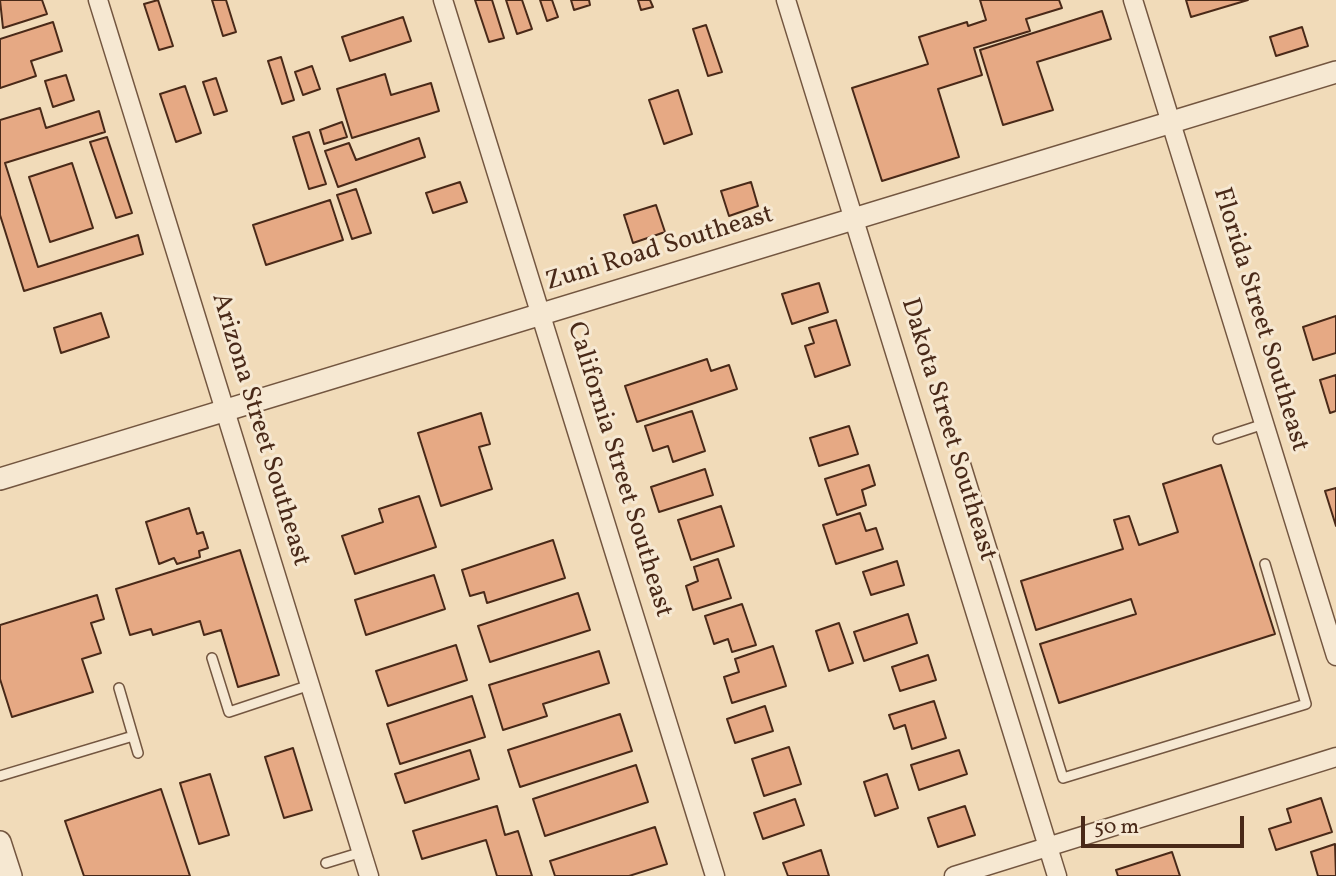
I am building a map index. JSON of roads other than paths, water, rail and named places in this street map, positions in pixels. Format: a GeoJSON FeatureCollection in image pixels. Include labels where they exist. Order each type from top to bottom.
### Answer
{"type":"FeatureCollection","features":[{"type":"Feature","properties":{"kind":"street","name":"Arizona Street Southeast"},"geometry":{"type":"LineString","coordinates":[[98,0],[369,876]]}},
{"type":"Feature","properties":{"kind":"street","name":"California Street Southeast"},"geometry":{"type":"LineString","coordinates":[[443,0],[715,876]]}},
{"type":"Feature","properties":{"kind":"street","name":"Dakota Street Southeast"},"geometry":{"type":"LineString","coordinates":[[786,0],[1057,876]]}},
{"type":"Feature","properties":{"kind":"street","name":"Florida Street Southeast"},"geometry":{"type":"LineString","coordinates":[[1133,0],[1336,656]]}},
{"type":"Feature","properties":{"kind":"street","name":"Zuni Road Southeast"},"geometry":{"type":"LineString","coordinates":[[0,479],[1336,72]]}},
{"type":"Feature","properties":{"kind":"street"},"geometry":{"type":"LineString","coordinates":[[954,876],[1336,757]]}},
{"type":"Feature","properties":{"kind":"street"},"geometry":{"type":"LineString","coordinates":[[0,842],[11,876]]}},
{"type":"Feature","properties":{"kind":"lane"},"geometry":{"type":"LineString","coordinates":[[1218,439],[1264,424]]}},
{"type":"Feature","properties":{"kind":"lane"},"geometry":{"type":"LineString","coordinates":[[965,463],[1063,778],[1306,704],[1265,564]]}},
{"type":"Feature","properties":{"kind":"lane"},"geometry":{"type":"LineString","coordinates":[[212,658],[229,712],[310,685]]}},
{"type":"Feature","properties":{"kind":"lane"},"geometry":{"type":"LineString","coordinates":[[119,688],[138,753]]}},
{"type":"Feature","properties":{"kind":"lane"},"geometry":{"type":"LineString","coordinates":[[0,776],[133,736]]}},
{"type":"Feature","properties":{"kind":"lane"},"geometry":{"type":"LineString","coordinates":[[326,863],[362,852]]}}]}
